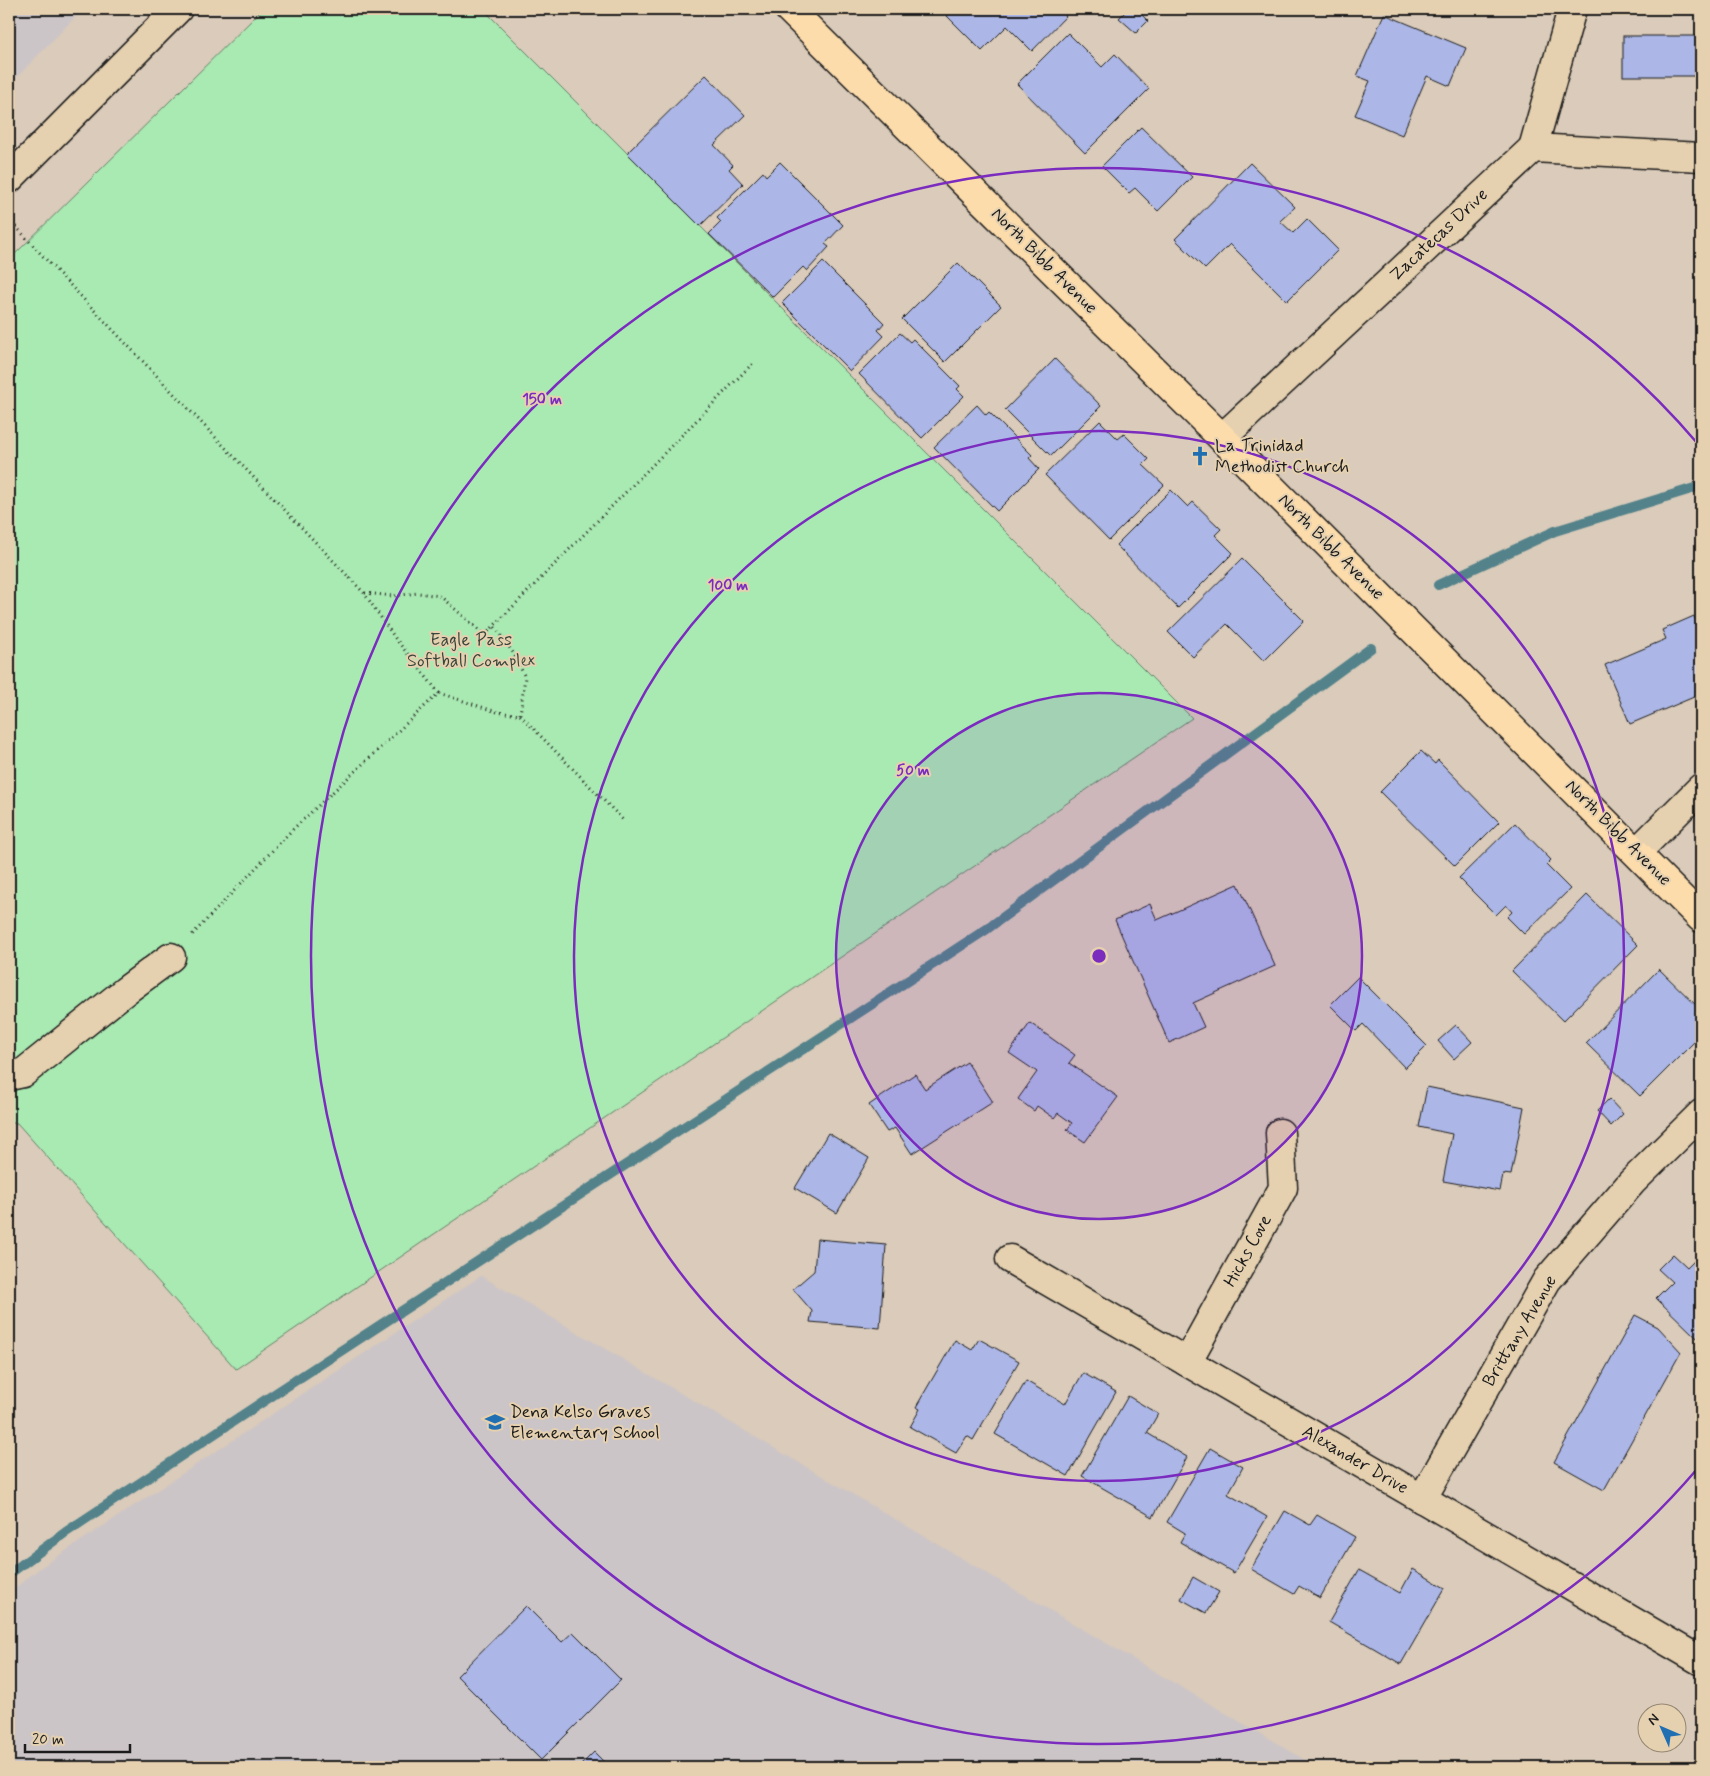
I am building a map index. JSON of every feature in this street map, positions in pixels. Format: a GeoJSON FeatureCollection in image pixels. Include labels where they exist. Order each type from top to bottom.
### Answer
{"type":"FeatureCollection","features":[{"type":"Feature","properties":{"kind":"main road","name":"North Bibb Avenue"},"geometry":{"type":"LineString","coordinates":[[788,9],[1222,438],[1701,918]]}},
{"type":"Feature","properties":{"kind":"street"},"geometry":{"type":"LineString","coordinates":[[9,179],[178,9]]}},
{"type":"Feature","properties":{"kind":"street"},"geometry":{"type":"LineString","coordinates":[[1572,9],[1533,148],[1701,157]]}},
{"type":"Feature","properties":{"kind":"street","name":"Zacatecas Drive"},"geometry":{"type":"LineString","coordinates":[[1222,438],[1533,148]]}},
{"type":"Feature","properties":{"kind":"street"},"geometry":{"type":"LineString","coordinates":[[1637,852],[1701,788]]}},
{"type":"Feature","properties":{"kind":"street"},"geometry":{"type":"LineString","coordinates":[[9,1076],[23,1073],[125,991],[171,957]]}},
{"type":"Feature","properties":{"kind":"street","name":"Brittany Avenue"},"geometry":{"type":"LineString","coordinates":[[1422,1499],[1547,1280],[1632,1182],[1701,1114]]}},
{"type":"Feature","properties":{"kind":"street","name":"Hicks Cove"},"geometry":{"type":"LineString","coordinates":[[1187,1362],[1283,1188],[1280,1133]]}},
{"type":"Feature","properties":{"kind":"street","name":"Alexander Drive"},"geometry":{"type":"LineString","coordinates":[[1010,1259],[1701,1661]]}},
{"type":"Feature","properties":{"kind":"path"},"geometry":{"type":"LineString","coordinates":[[9,219],[58,273],[364,593],[395,638],[439,693],[497,712],[520,714],[624,822]]}},
{"type":"Feature","properties":{"kind":"path"},"geometry":{"type":"LineString","coordinates":[[364,593],[393,596],[418,593],[440,596],[485,635],[754,362]]}},
{"type":"Feature","properties":{"kind":"path"},"geometry":{"type":"LineString","coordinates":[[494,626],[514,654],[525,677],[520,714]]}},
{"type":"Feature","properties":{"kind":"path"},"geometry":{"type":"LineString","coordinates":[[171,957],[292,830],[439,693]]}},
{"type":"Feature","properties":{"kind":"shaded area"},"geometry":{"type":"Polygon","coordinates":[[[9,9],[83,9],[9,85],[9,9]]]}},
{"type":"Feature","properties":{"kind":"shaded area","name":"Dena Kelso Graves Elementary School"},"geometry":{"type":"Polygon","coordinates":[[[481,1276],[1317,1767],[9,1767],[9,1593],[40,1568],[481,1276]]]}},
{"type":"Feature","properties":{"kind":"green space","name":"Eagle Pass Softball Complex"},"geometry":{"type":"Polygon","coordinates":[[[263,9],[483,9],[1192,718],[236,1369],[17,1123],[9,1123],[9,260],[263,9]]]}},
{"type":"Feature","properties":{"kind":"building"},"geometry":{"type":"Polygon","coordinates":[[[952,9],[1059,9],[1066,16],[1032,51],[1007,26],[982,51],[946,15],[952,9]]]}},
{"type":"Feature","properties":{"kind":"building"},"geometry":{"type":"Polygon","coordinates":[[[1128,9],[1136,9],[1148,21],[1136,33],[1119,18],[1128,9]]]}},
{"type":"Feature","properties":{"kind":"building"},"geometry":{"type":"Polygon","coordinates":[[[1655,9],[1699,9],[1699,10],[1655,9]]]}},
{"type":"Feature","properties":{"kind":"building"},"geometry":{"type":"Polygon","coordinates":[[[1384,14],[1466,48],[1450,86],[1427,76],[1402,135],[1355,115],[1370,81],[1357,76],[1384,14]]]}},
{"type":"Feature","properties":{"kind":"building"},"geometry":{"type":"Polygon","coordinates":[[[1068,33],[1102,67],[1115,54],[1149,89],[1085,153],[1017,84],[1068,33]]]}},
{"type":"Feature","properties":{"kind":"building"},"geometry":{"type":"Polygon","coordinates":[[[1623,36],[1701,36],[1701,76],[1623,76],[1623,36]]]}},
{"type":"Feature","properties":{"kind":"building"},"geometry":{"type":"Polygon","coordinates":[[[706,75],[745,115],[714,145],[733,165],[729,169],[743,184],[700,226],[627,153],[706,75]]]}},
{"type":"Feature","properties":{"kind":"building"},"geometry":{"type":"Polygon","coordinates":[[[1141,127],[1192,177],[1158,211],[1135,188],[1129,193],[1102,166],[1141,127]]]}},
{"type":"Feature","properties":{"kind":"building"},"geometry":{"type":"Polygon","coordinates":[[[780,162],[843,225],[825,244],[829,247],[807,271],[803,267],[773,297],[709,234],[721,222],[717,218],[763,172],[766,176],[780,162]]]}},
{"type":"Feature","properties":{"kind":"building"},"geometry":{"type":"Polygon","coordinates":[[[1250,163],[1295,207],[1280,221],[1293,233],[1307,219],[1338,250],[1287,301],[1230,244],[1205,269],[1175,239],[1250,163]]]}},
{"type":"Feature","properties":{"kind":"building"},"geometry":{"type":"Polygon","coordinates":[[[823,262],[884,323],[878,330],[884,336],[850,371],[782,303],[823,262]]]}},
{"type":"Feature","properties":{"kind":"building"},"geometry":{"type":"Polygon","coordinates":[[[958,263],[1001,306],[945,362],[902,319],[958,263]]]}},
{"type":"Feature","properties":{"kind":"building"},"geometry":{"type":"Polygon","coordinates":[[[900,333],[910,342],[913,339],[960,386],[957,389],[964,396],[922,438],[859,374],[900,333]]]}},
{"type":"Feature","properties":{"kind":"building"},"geometry":{"type":"Polygon","coordinates":[[[1055,359],[1101,406],[1051,456],[1005,410],[1055,359]]]}},
{"type":"Feature","properties":{"kind":"building"},"geometry":{"type":"Polygon","coordinates":[[[977,405],[986,415],[989,412],[1032,455],[1029,458],[1039,469],[997,511],[934,447],[977,405]]]}},
{"type":"Feature","properties":{"kind":"building"},"geometry":{"type":"Polygon","coordinates":[[[1100,421],[1118,439],[1124,434],[1149,459],[1143,465],[1164,485],[1109,540],[1045,475],[1100,421]]]}},
{"type":"Feature","properties":{"kind":"building"},"geometry":{"type":"Polygon","coordinates":[[[1171,490],[1188,507],[1193,502],[1221,529],[1215,535],[1233,553],[1178,608],[1116,545],[1171,490]]]}},
{"type":"Feature","properties":{"kind":"building"},"geometry":{"type":"Polygon","coordinates":[[[1242,559],[1304,621],[1264,661],[1227,624],[1193,657],[1168,632],[1242,559]]]}},
{"type":"Feature","properties":{"kind":"building"},"geometry":{"type":"Polygon","coordinates":[[[1694,616],[1701,634],[1701,694],[1630,724],[1605,665],[1666,639],[1662,630],[1694,616]]]}},
{"type":"Feature","properties":{"kind":"building"},"geometry":{"type":"Polygon","coordinates":[[[1421,751],[1435,764],[1438,760],[1499,822],[1455,866],[1380,792],[1421,751]]]}},
{"type":"Feature","properties":{"kind":"building"},"geometry":{"type":"Polygon","coordinates":[[[1515,823],[1551,860],[1546,865],[1570,889],[1524,934],[1507,917],[1512,912],[1506,905],[1496,915],[1459,878],[1515,823]]]}},
{"type":"Feature","properties":{"kind":"building"},"geometry":{"type":"Polygon","coordinates":[[[1238,884],[1275,966],[1193,1003],[1204,1027],[1169,1043],[1115,920],[1150,904],[1157,920],[1238,884]]]}},
{"type":"Feature","properties":{"kind":"building"},"geometry":{"type":"Polygon","coordinates":[[[1587,895],[1638,945],[1563,1021],[1512,971],[1587,895]]]}},
{"type":"Feature","properties":{"kind":"building"},"geometry":{"type":"Polygon","coordinates":[[[1659,969],[1701,1010],[1701,1035],[1640,1096],[1586,1043],[1659,969]]]}},
{"type":"Feature","properties":{"kind":"building"},"geometry":{"type":"Polygon","coordinates":[[[1358,977],[1427,1046],[1405,1068],[1363,1024],[1356,1031],[1330,1005],[1358,977]]]}},
{"type":"Feature","properties":{"kind":"building"},"geometry":{"type":"Polygon","coordinates":[[[1030,1023],[1075,1055],[1069,1063],[1118,1097],[1085,1142],[1067,1130],[1072,1123],[1058,1113],[1054,1118],[1037,1106],[1034,1111],[1018,1099],[1037,1072],[1009,1053],[1030,1023]]]}},
{"type":"Feature","properties":{"kind":"building"},"geometry":{"type":"Polygon","coordinates":[[[1456,1025],[1472,1042],[1454,1059],[1438,1041],[1456,1025]]]}},
{"type":"Feature","properties":{"kind":"building"},"geometry":{"type":"Polygon","coordinates":[[[967,1062],[993,1102],[912,1154],[895,1128],[887,1132],[869,1105],[915,1074],[925,1089],[967,1062]]]}},
{"type":"Feature","properties":{"kind":"building"},"geometry":{"type":"Polygon","coordinates":[[[1427,1087],[1524,1107],[1511,1175],[1503,1174],[1500,1191],[1443,1181],[1452,1134],[1419,1127],[1427,1087]]]}},
{"type":"Feature","properties":{"kind":"building"},"geometry":{"type":"Polygon","coordinates":[[[1609,1099],[1623,1114],[1611,1126],[1597,1111],[1609,1099]]]}},
{"type":"Feature","properties":{"kind":"building"},"geometry":{"type":"Polygon","coordinates":[[[828,1133],[869,1158],[837,1213],[795,1188],[828,1133]]]}},
{"type":"Feature","properties":{"kind":"building"},"geometry":{"type":"Polygon","coordinates":[[[817,1239],[886,1245],[880,1328],[810,1322],[812,1311],[793,1289],[814,1271],[817,1239]]]}},
{"type":"Feature","properties":{"kind":"building"},"geometry":{"type":"Polygon","coordinates":[[[1673,1254],[1687,1267],[1699,1255],[1701,1258],[1701,1334],[1697,1338],[1656,1298],[1672,1282],[1658,1269],[1673,1254]]]}},
{"type":"Feature","properties":{"kind":"building"},"geometry":{"type":"Polygon","coordinates":[[[1635,1315],[1658,1327],[1681,1352],[1604,1490],[1554,1462],[1635,1315]]]}},
{"type":"Feature","properties":{"kind":"building"},"geometry":{"type":"Polygon","coordinates":[[[979,1339],[1019,1361],[973,1440],[967,1436],[956,1453],[910,1427],[920,1409],[916,1407],[955,1340],[972,1350],[979,1339]]]}},
{"type":"Feature","properties":{"kind":"building"},"geometry":{"type":"Polygon","coordinates":[[[1083,1373],[1116,1392],[1068,1476],[995,1434],[1026,1381],[1065,1404],[1083,1373]]]}},
{"type":"Feature","properties":{"kind":"building"},"geometry":{"type":"Polygon","coordinates":[[[1128,1396],[1158,1414],[1147,1433],[1187,1457],[1153,1517],[1082,1476],[1128,1396]]]}},
{"type":"Feature","properties":{"kind":"building"},"geometry":{"type":"Polygon","coordinates":[[[1210,1448],[1243,1467],[1228,1494],[1267,1517],[1234,1573],[1180,1542],[1185,1533],[1167,1522],[1210,1448]]]}},
{"type":"Feature","properties":{"kind":"building"},"geometry":{"type":"Polygon","coordinates":[[[1285,1511],[1310,1525],[1317,1515],[1355,1537],[1320,1598],[1299,1586],[1294,1594],[1251,1569],[1285,1511]]]}},
{"type":"Feature","properties":{"kind":"building"},"geometry":{"type":"Polygon","coordinates":[[[1413,1569],[1445,1588],[1401,1664],[1329,1622],[1359,1570],[1400,1593],[1413,1569]]]}},
{"type":"Feature","properties":{"kind":"building"},"geometry":{"type":"Polygon","coordinates":[[[1193,1577],[1219,1592],[1206,1613],[1181,1599],[1193,1577]]]}},
{"type":"Feature","properties":{"kind":"building"},"geometry":{"type":"Polygon","coordinates":[[[526,1606],[562,1642],[573,1632],[621,1680],[541,1760],[457,1676],[526,1606]]]}},
{"type":"Feature","properties":{"kind":"building"},"geometry":{"type":"Polygon","coordinates":[[[594,1752],[609,1767],[579,1767],[594,1752]]]}},
{"type":"Feature","properties":{"kind":"waterway"},"geometry":{"type":"LineString","coordinates":[[1438,585],[1555,531],[1701,486]]}},
{"type":"Feature","properties":{"kind":"waterway"},"geometry":{"type":"LineString","coordinates":[[9,1574],[66,1532],[267,1399],[987,929],[1371,648]]}},
{"type":"Feature","properties":{"kind":"place","name":"La Trinidad Methodist Church"},"geometry":{"type":"Point","coordinates":[1200,456]}},
{"type":"Feature","properties":{"kind":"place","name":"Dena Kelso Graves Elementary School"},"geometry":{"type":"Point","coordinates":[495,1422]}}]}
